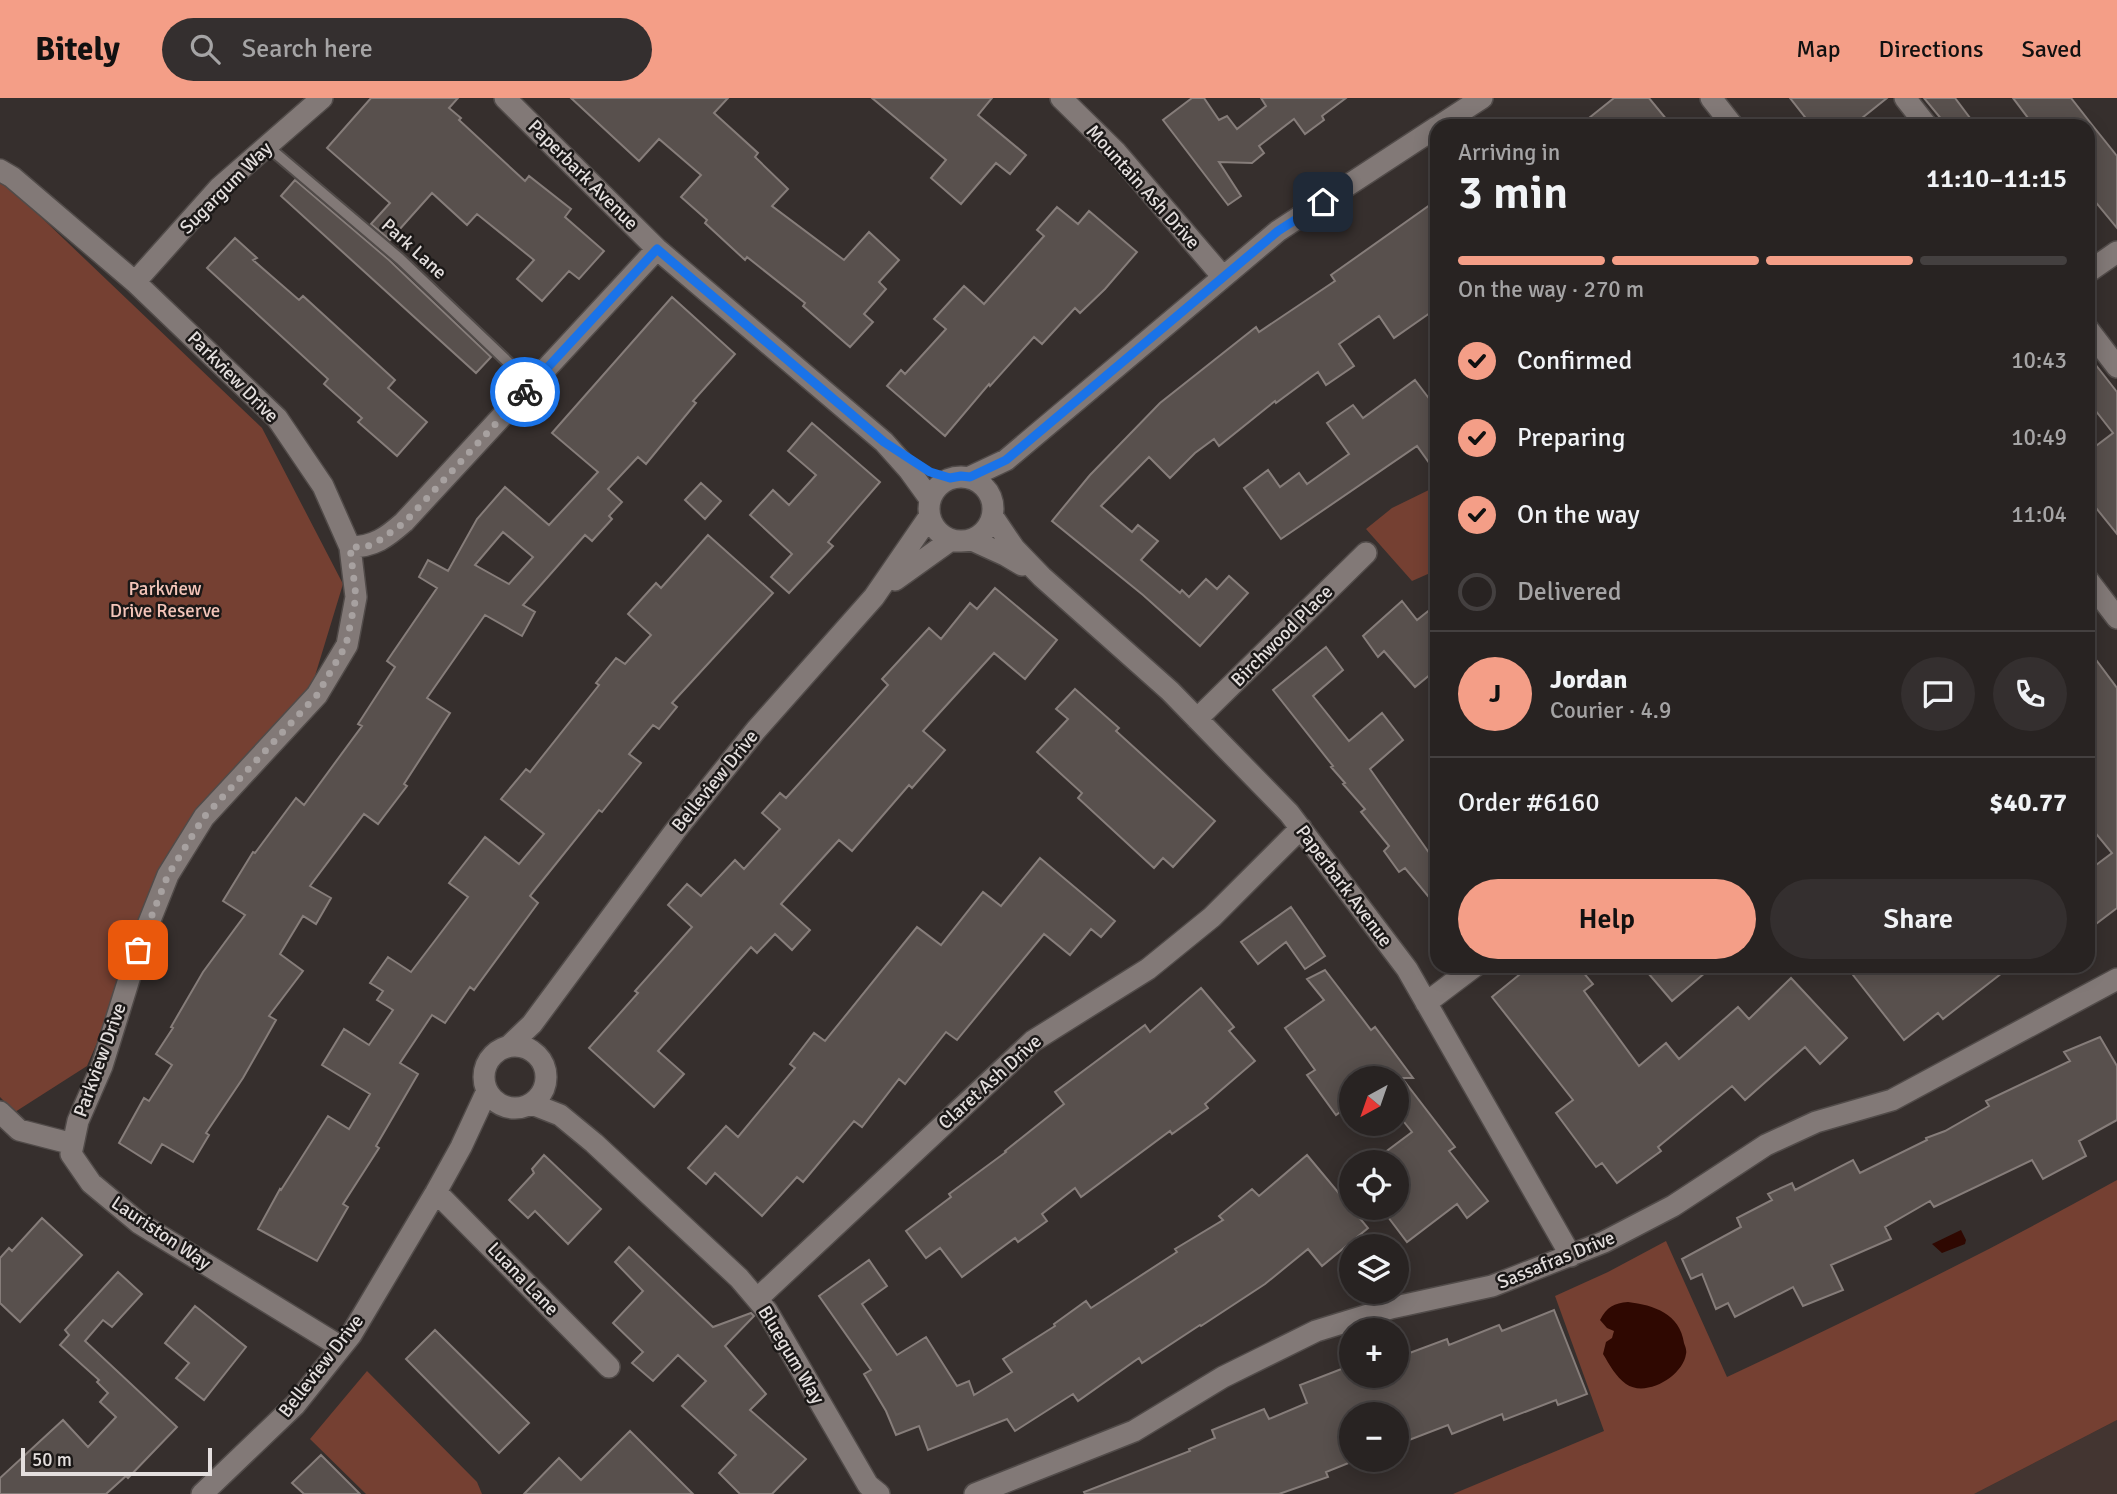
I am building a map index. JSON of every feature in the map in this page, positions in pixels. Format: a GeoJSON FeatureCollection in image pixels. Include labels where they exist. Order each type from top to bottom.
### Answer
{"type":"FeatureCollection","features":[{"type":"Feature","properties":{"kind":"street","name":"Sugargum Way"},"geometry":{"type":"LineString","coordinates":[[135,282],[219,188],[322,98]]}},
{"type":"Feature","properties":{"kind":"street","name":"Paperbark Avenue"},"geometry":{"type":"LineString","coordinates":[[505,98],[657,249],[884,442],[930,472],[960,478]]}},
{"type":"Feature","properties":{"kind":"street","name":"Mountain Ash Drive"},"geometry":{"type":"LineString","coordinates":[[1061,98],[1116,152],[1223,277]]}},
{"type":"Feature","properties":{"kind":"street"},"geometry":{"type":"LineString","coordinates":[[1450,119],[1482,98]]}},
{"type":"Feature","properties":{"kind":"street"},"geometry":{"type":"LineString","coordinates":[[1711,98],[1728,119]]}},
{"type":"Feature","properties":{"kind":"street"},"geometry":{"type":"LineString","coordinates":[[1905,98],[1922,119]]}},
{"type":"Feature","properties":{"kind":"street"},"geometry":{"type":"LineString","coordinates":[[1044,427],[1010,469],[993,509],[990,525],[980,536],[961,540],[932,525],[930,508],[933,492],[1006,460],[1044,427],[1278,231],[1430,132]]}},
{"type":"Feature","properties":{"kind":"street","name":"Parkview Drive"},"geometry":{"type":"LineString","coordinates":[[4,169],[135,282],[277,418],[323,486],[350,547],[356,597],[346,645],[317,695],[204,817],[168,875],[138,950],[102,1066],[78,1121],[73,1144]]}},
{"type":"Feature","properties":{"kind":"street"},"geometry":{"type":"LineString","coordinates":[[350,547],[366,547],[404,523],[657,249]]}},
{"type":"Feature","properties":{"kind":"street"},"geometry":{"type":"LineString","coordinates":[[2095,267],[2117,252]]}},
{"type":"Feature","properties":{"kind":"street"},"geometry":{"type":"LineString","coordinates":[[2095,338],[2117,367]]}},
{"type":"Feature","properties":{"kind":"street","name":"Paperbark Avenue"},"geometry":{"type":"LineString","coordinates":[[884,442],[909,471],[930,508]]}},
{"type":"Feature","properties":{"kind":"street"},"geometry":{"type":"LineString","coordinates":[[960,478],[988,489],[993,509]]}},
{"type":"Feature","properties":{"kind":"street","name":"Belleview Drive"},"geometry":{"type":"LineString","coordinates":[[509,1046],[533,1024],[675,831],[756,730],[874,597],[930,508]]}},
{"type":"Feature","properties":{"kind":"street","name":"Paperbark Avenue"},"geometry":{"type":"LineString","coordinates":[[993,509],[1014,548],[1042,578],[1170,691],[1301,828],[1406,970],[1571,1255]]}},
{"type":"Feature","properties":{"kind":"street","name":"Paperbark Avenue"},"geometry":{"type":"LineString","coordinates":[[961,540],[1006,555],[1042,578]]}},
{"type":"Feature","properties":{"kind":"street","name":"Belleview Drive"},"geometry":{"type":"LineString","coordinates":[[874,597],[913,566],[961,540]]}},
{"type":"Feature","properties":{"kind":"street","name":"Birchwood Place"},"geometry":{"type":"LineString","coordinates":[[1197,719],[1366,553]]}},
{"type":"Feature","properties":{"kind":"street"},"geometry":{"type":"LineString","coordinates":[[2095,589],[2117,618]]}},
{"type":"Feature","properties":{"kind":"street","name":"Claret Ash Drive"},"geometry":{"type":"LineString","coordinates":[[757,1299],[1033,1041],[1148,969],[1212,917],[1301,828]]}},
{"type":"Feature","properties":{"kind":"street"},"geometry":{"type":"LineString","coordinates":[[1426,1003],[1466,973]]}},
{"type":"Feature","properties":{"kind":"street","name":"Belleview Drive"},"geometry":{"type":"LineString","coordinates":[[540,1060],[545,1031],[567,975]]}},
{"type":"Feature","properties":{"kind":"street","name":"Sassafras Drive"},"geometry":{"type":"LineString","coordinates":[[975,1494],[1134,1431],[1223,1377],[1316,1331],[1391,1308],[1492,1286],[1604,1242],[1672,1206],[1766,1145],[1816,1122],[1892,1100],[2117,979]]}},
{"type":"Feature","properties":{"kind":"street"},"geometry":{"type":"LineString","coordinates":[[509,1046],[519,1046],[535,1053],[544,1067],[546,1082],[543,1091],[532,1104],[523,1108],[507,1107],[491,1097],[485,1087],[484,1072],[488,1060],[498,1050],[509,1046]]}},
{"type":"Feature","properties":{"kind":"street","name":"Bluegum Way"},"geometry":{"type":"LineString","coordinates":[[546,1082],[594,1143]]}},
{"type":"Feature","properties":{"kind":"street","name":"Belleview Drive"},"geometry":{"type":"LineString","coordinates":[[202,1494],[295,1405],[351,1335],[436,1192],[487,1091]]}},
{"type":"Feature","properties":{"kind":"street","name":"Bluegum Way"},"geometry":{"type":"LineString","coordinates":[[532,1104],[560,1115],[594,1143],[739,1278],[767,1311],[868,1485],[878,1494]]}},
{"type":"Feature","properties":{"kind":"street","name":"Belleview Drive"},"geometry":{"type":"LineString","coordinates":[[461,1147],[483,1124],[507,1107]]}},
{"type":"Feature","properties":{"kind":"street"},"geometry":{"type":"LineString","coordinates":[[0,1112],[19,1130],[73,1144]]}},
{"type":"Feature","properties":{"kind":"street","name":"Lauriston Way"},"geometry":{"type":"LineString","coordinates":[[73,1144],[71,1154],[91,1183],[139,1223],[341,1348]]}},
{"type":"Feature","properties":{"kind":"street","name":"Luana Lane"},"geometry":{"type":"LineString","coordinates":[[436,1192],[609,1367]]}},
{"type":"Feature","properties":{"kind":"lane","name":"Park Lane"},"geometry":{"type":"LineString","coordinates":[[267,146],[400,259],[532,385]]}},
{"type":"Feature","properties":{"kind":"shaded area"},"geometry":{"type":"Polygon","coordinates":[[[1961,1230],[1965,1244],[1942,1253],[1932,1244],[1961,1230]]]}},
{"type":"Feature","properties":{"kind":"shaded area"},"geometry":{"type":"Polygon","coordinates":[[[1628,1302],[1664,1313],[1682,1333],[1686,1351],[1683,1362],[1671,1377],[1653,1386],[1634,1388],[1626,1384],[1603,1354],[1606,1342],[1612,1338],[1614,1331],[1600,1320],[1611,1306],[1628,1302]]]}},
{"type":"Feature","properties":{"kind":"shaded area"},"geometry":{"type":"Polygon","coordinates":[[[2117,1420],[2117,1494],[1974,1494],[2117,1420]]]}},
{"type":"Feature","properties":{"kind":"green space","name":"Parkview Drive Reserve"},"geometry":{"type":"Polygon","coordinates":[[[0,178],[262,428],[343,584],[311,689],[174,863],[87,1066],[15,1112],[0,1097],[0,178]]]}},
{"type":"Feature","properties":{"kind":"green space"},"geometry":{"type":"Polygon","coordinates":[[[1430,489],[1430,573],[1412,581],[1366,529],[1392,508],[1430,489]]]}},
{"type":"Feature","properties":{"kind":"green space"},"geometry":{"type":"Polygon","coordinates":[[[2117,1180],[2117,1420],[1974,1494],[1453,1494],[1604,1431],[1555,1296],[1666,1241],[1727,1377],[1924,1282],[2117,1180]]]}},
{"type":"Feature","properties":{"kind":"green space"},"geometry":{"type":"Polygon","coordinates":[[[367,1371],[477,1482],[482,1494],[366,1494],[310,1439],[367,1371]]]}},
{"type":"Feature","properties":{"kind":"building"},"geometry":{"type":"Polygon","coordinates":[[[371,98],[458,98],[449,108],[461,118],[459,120],[525,181],[529,176],[571,209],[565,217],[604,251],[579,279],[569,271],[542,301],[517,279],[534,260],[477,214],[467,225],[432,193],[390,240],[371,224],[390,203],[327,148],[371,98]]]}},
{"type":"Feature","properties":{"kind":"building"},"geometry":{"type":"Polygon","coordinates":[[[571,98],[728,98],[714,113],[758,153],[755,157],[788,189],[772,206],[844,260],[869,232],[899,260],[879,282],[886,289],[864,314],[873,322],[850,347],[803,306],[805,303],[747,257],[745,260],[681,197],[701,175],[659,139],[639,161],[571,98]]]}},
{"type":"Feature","properties":{"kind":"building"},"geometry":{"type":"Polygon","coordinates":[[[872,98],[992,98],[978,115],[1026,155],[1010,174],[996,163],[961,204],[931,178],[946,160],[872,98]]]}},
{"type":"Feature","properties":{"kind":"building"},"geometry":{"type":"Polygon","coordinates":[[[1192,98],[1204,98],[1219,120],[1227,116],[1237,129],[1266,106],[1261,98],[1346,98],[1322,116],[1324,120],[1305,134],[1294,119],[1259,146],[1264,153],[1252,163],[1219,162],[1241,196],[1228,205],[1163,120],[1192,98]]]}},
{"type":"Feature","properties":{"kind":"building"},"geometry":{"type":"Polygon","coordinates":[[[1614,98],[1649,98],[1666,119],[1588,119],[1614,98]]]}},
{"type":"Feature","properties":{"kind":"building"},"geometry":{"type":"Polygon","coordinates":[[[1790,98],[1887,98],[1861,119],[1806,119],[1790,98]]]}},
{"type":"Feature","properties":{"kind":"building"},"geometry":{"type":"Polygon","coordinates":[[[1924,98],[1955,98],[1971,119],[1941,119],[1924,98]]]}},
{"type":"Feature","properties":{"kind":"building"},"geometry":{"type":"Polygon","coordinates":[[[2013,98],[2071,98],[2088,119],[2029,119],[2013,98]]]}},
{"type":"Feature","properties":{"kind":"building"},"geometry":{"type":"Polygon","coordinates":[[[2095,128],[2117,156],[2117,228],[2095,201],[2095,128]]]}},
{"type":"Feature","properties":{"kind":"building"},"geometry":{"type":"Polygon","coordinates":[[[295,180],[389,260],[491,357],[476,373],[281,196],[295,180]]]}},
{"type":"Feature","properties":{"kind":"building"},"geometry":{"type":"Polygon","coordinates":[[[1430,205],[1430,313],[1394,338],[1379,316],[1339,344],[1354,366],[1326,385],[1318,372],[1276,403],[1275,401],[1219,446],[1214,439],[1195,453],[1170,478],[1149,457],[1101,506],[1132,532],[1138,525],[1158,541],[1141,560],[1180,593],[1182,590],[1189,597],[1206,579],[1217,589],[1229,576],[1248,593],[1200,646],[1143,595],[1052,521],[1090,475],[1160,403],[1256,327],[1259,332],[1335,281],[1331,275],[1430,205]]]}},
{"type":"Feature","properties":{"kind":"building"},"geometry":{"type":"Polygon","coordinates":[[[1057,207],[1078,224],[1089,211],[1137,252],[1080,313],[1075,308],[1042,344],[1034,337],[945,436],[887,386],[901,370],[905,374],[946,329],[934,319],[964,286],[984,304],[1044,236],[1037,230],[1057,207]]]}},
{"type":"Feature","properties":{"kind":"building"},"geometry":{"type":"Polygon","coordinates":[[[235,238],[257,258],[253,260],[299,300],[303,296],[395,380],[388,388],[427,422],[397,456],[358,422],[362,418],[324,384],[328,379],[207,268],[235,238]]]}},
{"type":"Feature","properties":{"kind":"building"},"geometry":{"type":"Polygon","coordinates":[[[672,297],[735,354],[693,401],[696,403],[646,464],[638,457],[608,489],[622,502],[609,516],[612,519],[592,541],[585,535],[523,605],[535,612],[522,636],[485,615],[427,698],[450,713],[404,784],[407,786],[378,824],[364,814],[310,886],[331,898],[316,924],[303,916],[280,954],[303,971],[269,1016],[276,1020],[243,1078],[206,1133],[209,1135],[193,1162],[162,1144],[151,1163],[119,1143],[144,1098],[149,1101],[172,1065],[156,1054],[203,972],[245,915],[223,901],[253,852],[255,853],[296,798],[304,805],[362,726],[358,724],[395,667],[387,661],[437,588],[419,577],[428,560],[448,571],[477,519],[505,487],[549,525],[598,472],[552,433],[672,297]],[[503,532],[475,565],[509,584],[533,557],[503,532]]]}},
{"type":"Feature","properties":{"kind":"building"},"geometry":{"type":"Polygon","coordinates":[[[2095,364],[2117,392],[2117,534],[2095,507],[2095,447],[2113,433],[2095,410],[2095,364]]]}},
{"type":"Feature","properties":{"kind":"building"},"geometry":{"type":"Polygon","coordinates":[[[1415,380],[1430,400],[1430,464],[1417,446],[1281,539],[1244,488],[1268,470],[1280,487],[1299,473],[1307,484],[1349,454],[1327,423],[1353,405],[1363,418],[1415,380]]]}},
{"type":"Feature","properties":{"kind":"building"},"geometry":{"type":"Polygon","coordinates":[[[812,423],[880,482],[828,542],[833,546],[789,593],[771,577],[792,554],[750,515],[773,490],[789,505],[816,475],[788,451],[812,423]]]}},
{"type":"Feature","properties":{"kind":"building"},"geometry":{"type":"Polygon","coordinates":[[[701,483],[721,501],[705,519],[685,500],[701,483]]]}},
{"type":"Feature","properties":{"kind":"building"},"geometry":{"type":"Polygon","coordinates":[[[708,535],[773,593],[672,703],[677,707],[659,729],[653,725],[629,754],[641,763],[602,812],[599,810],[530,896],[538,903],[474,990],[470,987],[445,1023],[432,1015],[400,1063],[418,1074],[376,1146],[379,1148],[343,1204],[348,1207],[317,1261],[258,1229],[280,1189],[328,1116],[349,1129],[370,1094],[322,1065],[344,1029],[369,1045],[393,1010],[377,1000],[383,991],[370,983],[388,957],[411,972],[468,897],[449,883],[485,837],[519,864],[544,834],[501,799],[526,769],[530,772],[599,685],[596,683],[616,658],[625,664],[651,635],[628,614],[656,583],[661,588],[708,535]]]}},
{"type":"Feature","properties":{"kind":"building"},"geometry":{"type":"Polygon","coordinates":[[[995,588],[1057,640],[1025,679],[994,653],[923,731],[945,750],[912,788],[909,785],[852,851],[839,840],[781,904],[810,930],[792,950],[775,934],[757,953],[751,947],[658,1051],[684,1074],[654,1107],[589,1048],[692,927],[668,905],[687,884],[701,896],[735,860],[744,869],[780,829],[762,813],[780,793],[786,798],[888,685],[882,679],[929,628],[941,639],[970,603],[977,609],[995,588]]]}},
{"type":"Feature","properties":{"kind":"building"},"geometry":{"type":"Polygon","coordinates":[[[1402,601],[1417,620],[1430,610],[1430,675],[1415,687],[1384,651],[1378,657],[1363,636],[1402,601]]]}},
{"type":"Feature","properties":{"kind":"building"},"geometry":{"type":"Polygon","coordinates":[[[1326,647],[1343,670],[1313,696],[1349,741],[1382,713],[1403,740],[1370,769],[1430,854],[1430,898],[1405,868],[1399,872],[1384,851],[1389,846],[1361,812],[1365,809],[1343,784],[1345,783],[1331,767],[1333,766],[1273,690],[1326,647]]]}},
{"type":"Feature","properties":{"kind":"building"},"geometry":{"type":"Polygon","coordinates":[[[2095,658],[2117,688],[2117,908],[2095,925],[2095,866],[2112,853],[2095,832],[2095,658]]]}},
{"type":"Feature","properties":{"kind":"building"},"geometry":{"type":"Polygon","coordinates":[[[1075,689],[1119,728],[1116,731],[1215,821],[1173,867],[1163,858],[1154,868],[1078,798],[1082,793],[1037,752],[1068,719],[1056,709],[1075,689]]]}},
{"type":"Feature","properties":{"kind":"building"},"geometry":{"type":"Polygon","coordinates":[[[1040,858],[1115,921],[1101,937],[1091,929],[1070,955],[1044,934],[957,1040],[946,1032],[905,1084],[899,1079],[862,1127],[854,1121],[803,1182],[797,1177],[762,1216],[715,1173],[706,1184],[688,1168],[726,1126],[738,1137],[795,1068],[790,1064],[814,1033],[825,1041],[917,927],[941,945],[983,892],[1001,906],[1040,858]]]}},
{"type":"Feature","properties":{"kind":"building"},"geometry":{"type":"Polygon","coordinates":[[[1291,907],[1325,956],[1305,969],[1286,942],[1258,964],[1241,942],[1291,907]]]}},
{"type":"Feature","properties":{"kind":"building"},"geometry":{"type":"Polygon","coordinates":[[[1325,970],[1371,1030],[1375,1027],[1404,1066],[1339,1066],[1339,1113],[1336,1115],[1307,1075],[1315,1070],[1285,1028],[1324,1000],[1307,979],[1325,970]]]}},
{"type":"Feature","properties":{"kind":"building"},"geometry":{"type":"Polygon","coordinates":[[[1521,973],[1584,973],[1593,984],[1584,991],[1639,1066],[1666,1043],[1679,1059],[1738,1007],[1749,1019],[1791,978],[1847,1038],[1820,1064],[1805,1047],[1745,1100],[1732,1086],[1658,1147],[1661,1151],[1617,1183],[1602,1163],[1596,1167],[1556,1113],[1573,1100],[1492,997],[1521,973]]]}},
{"type":"Feature","properties":{"kind":"building"},"geometry":{"type":"Polygon","coordinates":[[[1648,973],[1705,973],[1672,1001],[1648,973]]]}},
{"type":"Feature","properties":{"kind":"building"},"geometry":{"type":"Polygon","coordinates":[[[2002,973],[1943,1019],[1938,1013],[1904,1040],[1853,975],[2002,973]]]}},
{"type":"Feature","properties":{"kind":"building"},"geometry":{"type":"Polygon","coordinates":[[[1201,988],[1234,1027],[1229,1031],[1255,1061],[1205,1104],[1208,1108],[1172,1134],[1170,1131],[1081,1197],[1075,1188],[1042,1214],[1047,1221],[1018,1242],[1015,1238],[962,1277],[940,1248],[926,1258],[906,1231],[1064,1104],[1055,1092],[1145,1025],[1150,1032],[1201,988]]]}},
{"type":"Feature","properties":{"kind":"building"},"geometry":{"type":"Polygon","coordinates":[[[2100,1037],[2117,1066],[2117,1120],[2079,1141],[2086,1156],[2043,1179],[2032,1160],[1934,1207],[1930,1201],[1885,1227],[1891,1239],[1831,1265],[1843,1290],[1803,1306],[1793,1287],[1735,1317],[1728,1303],[1716,1309],[1702,1274],[1691,1279],[1682,1259],[1741,1227],[1737,1218],[1772,1200],[1768,1194],[1792,1183],[1795,1190],[1853,1160],[1860,1173],[1989,1106],[1986,1101],[2070,1061],[2064,1052],[2100,1037]]]}},
{"type":"Feature","properties":{"kind":"building"},"geometry":{"type":"Polygon","coordinates":[[[1409,1087],[1455,1147],[1449,1151],[1488,1201],[1467,1218],[1457,1204],[1409,1240],[1409,1234],[1401,1234],[1390,1220],[1409,1220],[1409,1150],[1388,1150],[1412,1132],[1409,1128],[1409,1087]]]}},
{"type":"Feature","properties":{"kind":"building"},"geometry":{"type":"Polygon","coordinates":[[[544,1155],[601,1209],[568,1244],[535,1211],[528,1218],[509,1200],[534,1173],[532,1169],[544,1155]]]}},
{"type":"Feature","properties":{"kind":"building"},"geometry":{"type":"Polygon","coordinates":[[[1307,1155],[1339,1193],[1339,1220],[1361,1220],[1368,1228],[1361,1234],[1339,1234],[1339,1252],[1322,1266],[1308,1249],[1265,1284],[1142,1363],[1139,1358],[1078,1401],[1073,1394],[1015,1431],[1007,1419],[928,1450],[919,1426],[896,1435],[886,1411],[864,1374],[871,1370],[819,1296],[869,1260],[887,1286],[862,1304],[897,1355],[926,1337],[957,1386],[969,1381],[974,1395],[1012,1372],[1003,1359],[1055,1326],[1054,1324],[1086,1301],[1091,1308],[1177,1252],[1175,1249],[1223,1220],[1219,1216],[1252,1189],[1259,1196],[1307,1155]]]}},
{"type":"Feature","properties":{"kind":"building"},"geometry":{"type":"Polygon","coordinates":[[[42,1218],[82,1255],[20,1322],[0,1303],[0,1258],[9,1248],[12,1251],[42,1218]]]}},
{"type":"Feature","properties":{"kind":"building"},"geometry":{"type":"Polygon","coordinates":[[[629,1247],[713,1327],[751,1313],[754,1316],[725,1346],[766,1394],[750,1410],[806,1459],[772,1494],[740,1494],[719,1473],[736,1455],[682,1406],[706,1381],[678,1355],[653,1381],[632,1363],[643,1352],[613,1323],[643,1291],[615,1262],[629,1247]]]}},
{"type":"Feature","properties":{"kind":"building"},"geometry":{"type":"Polygon","coordinates":[[[118,1272],[142,1294],[112,1327],[103,1320],[85,1341],[177,1427],[128,1478],[126,1476],[106,1494],[0,1494],[0,1478],[63,1420],[88,1447],[116,1417],[100,1402],[108,1393],[97,1382],[99,1380],[60,1345],[69,1335],[65,1330],[118,1272]]]}},
{"type":"Feature","properties":{"kind":"building"},"geometry":{"type":"Polygon","coordinates":[[[195,1306],[246,1347],[204,1400],[176,1378],[189,1363],[165,1343],[195,1306]]]}},
{"type":"Feature","properties":{"kind":"building"},"geometry":{"type":"Polygon","coordinates":[[[1554,1310],[1587,1394],[1558,1405],[1556,1400],[1504,1420],[1502,1414],[1452,1434],[1448,1425],[1409,1440],[1409,1402],[1339,1402],[1339,1467],[1326,1472],[1328,1477],[1279,1494],[1084,1492],[1190,1451],[1189,1449],[1215,1438],[1212,1430],[1264,1409],[1269,1419],[1307,1403],[1300,1385],[1339,1370],[1339,1388],[1409,1388],[1409,1353],[1447,1339],[1449,1345],[1499,1325],[1502,1331],[1554,1310]]]}},
{"type":"Feature","properties":{"kind":"building"},"geometry":{"type":"Polygon","coordinates":[[[435,1330],[529,1423],[499,1453],[406,1359],[435,1330]]]}},
{"type":"Feature","properties":{"kind":"building"},"geometry":{"type":"Polygon","coordinates":[[[630,1431],[693,1494],[524,1494],[559,1458],[581,1480],[630,1431]]]}},
{"type":"Feature","properties":{"kind":"building"},"geometry":{"type":"Polygon","coordinates":[[[321,1455],[360,1494],[304,1494],[292,1483],[321,1455]]]}},
{"type":"Feature","properties":{"kind":"way so far"},"geometry":{"type":"LineString","coordinates":[[138,950],[168,875],[204,817],[317,695],[346,645],[356,597],[350,547],[366,547],[388,536],[404,523],[525,392]]}},
{"type":"Feature","properties":{"kind":"route"},"geometry":{"type":"LineString","coordinates":[[525,392],[657,249],[884,442],[930,472],[950,478],[970,477],[1006,460],[1278,231],[1323,202]]}}]}
